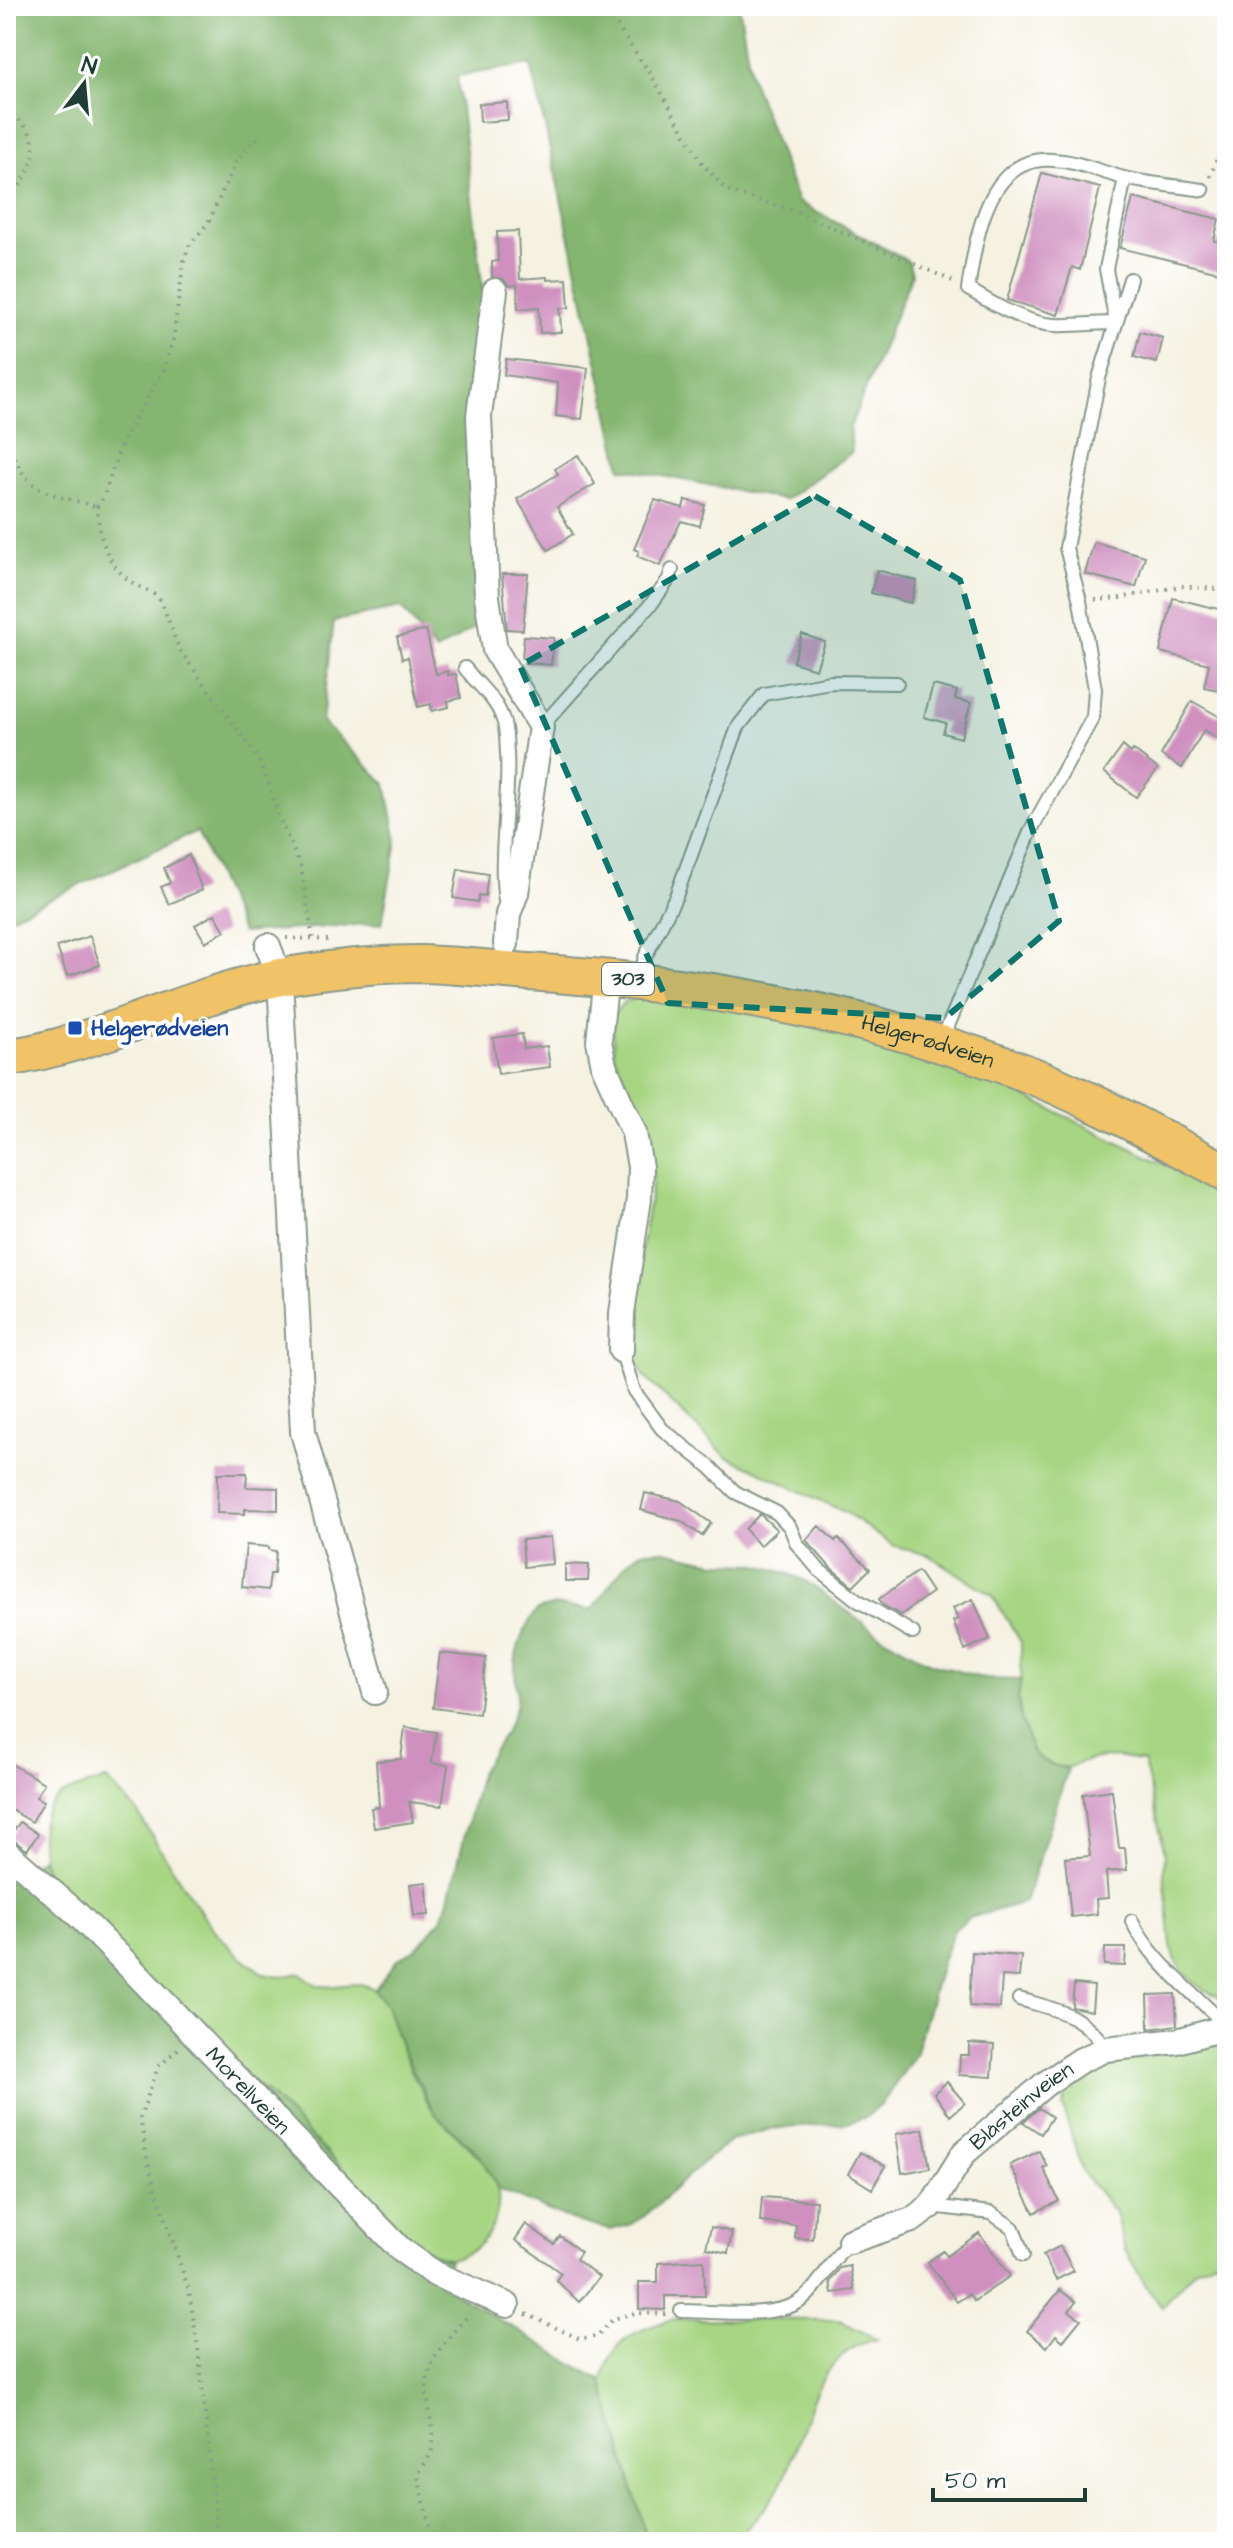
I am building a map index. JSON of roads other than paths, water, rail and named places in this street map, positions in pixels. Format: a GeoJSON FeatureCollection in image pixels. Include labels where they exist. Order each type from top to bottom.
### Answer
{"type":"FeatureCollection","features":[{"type":"Feature","properties":{"kind":"main road","name":"Helgerødveien"},"geometry":{"type":"LineString","coordinates":[[6,1058],[68,1045],[219,992],[274,962],[347,968],[420,964],[622,978],[774,1001],[941,1043],[1056,1086],[1227,1173]]}},
{"type":"Feature","properties":{"kind":"street"},"geometry":{"type":"LineString","coordinates":[[495,291],[479,416],[487,597],[495,650],[541,727],[516,893],[508,914],[506,944]]}},
{"type":"Feature","properties":{"kind":"street"},"geometry":{"type":"LineString","coordinates":[[274,962],[303,1432],[375,1692]]}},
{"type":"Feature","properties":{"kind":"street"},"geometry":{"type":"LineString","coordinates":[[621,1350],[622,1313],[639,1199],[640,1167],[634,1133],[604,1066],[599,1041],[622,978]]}},
{"type":"Feature","properties":{"kind":"street","name":"Morellveien"},"geometry":{"type":"LineString","coordinates":[[6,1852],[74,1911],[400,2249],[435,2274],[507,2305]]}},
{"type":"Feature","properties":{"kind":"street","name":"Blåsteinveien"},"geometry":{"type":"LineString","coordinates":[[850,2241],[912,2220],[931,2206],[964,2153],[1064,2070],[1106,2049],[1177,2041],[1227,2027]]}},
{"type":"Feature","properties":{"kind":"lane"},"geometry":{"type":"LineString","coordinates":[[1116,323],[1042,323],[1004,310],[968,289],[974,249],[997,186],[1016,167],[1032,160],[1053,160],[1087,166],[1125,178],[1203,190]]}},
{"type":"Feature","properties":{"kind":"lane"},"geometry":{"type":"LineString","coordinates":[[1116,323],[1106,269],[1125,178]]}},
{"type":"Feature","properties":{"kind":"lane"},"geometry":{"type":"LineString","coordinates":[[941,1043],[1032,828],[1093,717],[1095,689],[1080,601],[1066,548],[1099,378],[1130,279]]}},
{"type":"Feature","properties":{"kind":"lane"},"geometry":{"type":"LineString","coordinates":[[541,727],[652,603],[672,570]]}},
{"type":"Feature","properties":{"kind":"lane"},"geometry":{"type":"LineString","coordinates":[[465,668],[494,702],[506,730],[507,804],[503,885],[508,914]]}},
{"type":"Feature","properties":{"kind":"lane"},"geometry":{"type":"LineString","coordinates":[[622,978],[645,957],[676,896],[738,727],[764,694],[830,682],[897,683]]}},
{"type":"Feature","properties":{"kind":"lane"},"geometry":{"type":"LineString","coordinates":[[621,1350],[634,1391],[662,1429],[710,1467],[735,1492],[777,1513],[819,1570],[857,1600],[913,1633]]}},
{"type":"Feature","properties":{"kind":"lane"},"geometry":{"type":"LineString","coordinates":[[1132,1921],[1157,1958],[1227,2027]]}},
{"type":"Feature","properties":{"kind":"lane"},"geometry":{"type":"LineString","coordinates":[[1019,1999],[1077,2019],[1095,2032],[1106,2049]]}},
{"type":"Feature","properties":{"kind":"lane"},"geometry":{"type":"LineString","coordinates":[[931,2206],[991,2213],[1013,2228],[1023,2255]]}},
{"type":"Feature","properties":{"kind":"lane"},"geometry":{"type":"LineString","coordinates":[[681,2311],[779,2311],[803,2299],[834,2256],[850,2241]]}},
{"type":"Feature","properties":{"kind":"place","name":"Helgerødveien"},"geometry":{"type":"Point","coordinates":[75,1028]}}]}
